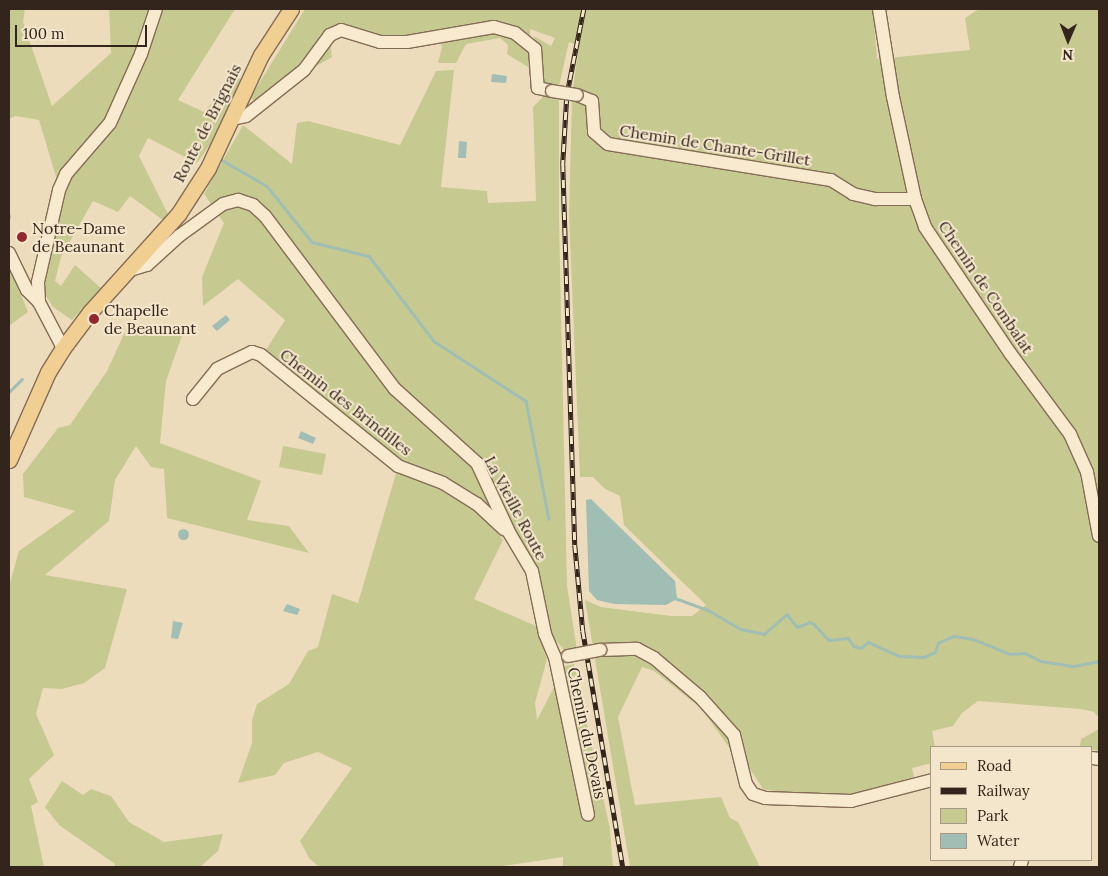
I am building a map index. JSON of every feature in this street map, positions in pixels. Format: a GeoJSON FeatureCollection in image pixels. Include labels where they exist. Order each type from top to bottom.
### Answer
{"type":"FeatureCollection","features":[{"type":"Feature","properties":{"kind":"main road","name":"Route de Brignais"},"geometry":{"type":"LineString","coordinates":[[9,460],[48,372],[63,348],[126,271],[179,213],[208,168],[261,55],[291,9]]}},
{"type":"Feature","properties":{"kind":"street"},"geometry":{"type":"LineString","coordinates":[[39,302],[40,263],[59,190],[66,174],[110,123],[141,54],[156,9]]}},
{"type":"Feature","properties":{"kind":"street","name":"Chemin de Combalat"},"geometry":{"type":"LineString","coordinates":[[879,9],[892,97],[915,199],[930,235],[1010,353],[1070,434],[1087,472],[1099,536]]}},
{"type":"Feature","properties":{"kind":"street","name":"Chemin de Chante-Grillet"},"geometry":{"type":"LineString","coordinates":[[232,119],[246,116],[304,70],[330,35],[341,30],[380,42],[407,42],[494,27],[515,33],[535,49],[538,88],[552,92],[577,94],[592,101],[594,132],[608,144],[831,180],[854,194],[869,198],[898,201],[915,199]]}},
{"type":"Feature","properties":{"kind":"street","name":"La Vieille Route"},"geometry":{"type":"LineString","coordinates":[[126,271],[147,265],[179,236],[224,204],[238,200],[253,205],[265,216],[396,389],[477,463],[510,534],[532,571],[547,642],[561,657]]}},
{"type":"Feature","properties":{"kind":"street"},"geometry":{"type":"LineString","coordinates":[[9,252],[27,290],[39,302],[63,348]]}},
{"type":"Feature","properties":{"kind":"street","name":"Chemin des Brindilles"},"geometry":{"type":"LineString","coordinates":[[193,399],[217,369],[252,352],[261,356],[398,466],[443,483],[477,504],[510,534]]}},
{"type":"Feature","properties":{"kind":"street"},"geometry":{"type":"LineString","coordinates":[[561,657],[600,650],[637,649],[654,658],[700,697],[734,735],[746,784],[753,794],[765,798],[851,800],[930,780]]}},
{"type":"Feature","properties":{"kind":"street","name":"Chemin du Devais"},"geometry":{"type":"LineString","coordinates":[[561,657],[588,815]]}},
{"type":"Feature","properties":{"kind":"green space"},"geometry":{"type":"Polygon","coordinates":[[[9,9],[25,9],[23,22],[52,106],[111,53],[109,9],[235,9],[178,100],[204,112],[235,78],[242,79],[216,136],[197,163],[148,138],[139,156],[168,214],[163,220],[130,196],[118,212],[93,201],[61,257],[55,281],[61,286],[75,265],[101,288],[72,320],[53,307],[43,291],[46,262],[66,186],[56,177],[39,120],[15,116],[9,119],[9,9]]]}},
{"type":"Feature","properties":{"kind":"green space"},"geometry":{"type":"Polygon","coordinates":[[[305,9],[873,9],[877,59],[970,50],[965,18],[979,9],[1099,9],[1099,718],[1094,712],[1081,709],[978,701],[962,713],[953,726],[932,731],[935,746],[930,746],[930,764],[912,768],[914,777],[852,794],[785,793],[763,789],[747,764],[743,745],[731,750],[701,708],[654,671],[642,667],[618,717],[635,805],[721,797],[730,818],[738,822],[760,867],[630,867],[585,600],[601,607],[671,616],[692,616],[706,605],[624,525],[620,496],[605,489],[593,477],[580,477],[569,215],[572,98],[578,98],[579,89],[573,88],[579,46],[569,42],[559,86],[559,219],[567,586],[577,650],[564,650],[551,635],[541,583],[533,560],[509,520],[495,530],[503,540],[474,599],[536,626],[547,659],[535,703],[537,720],[565,666],[574,664],[610,829],[613,867],[563,867],[563,857],[497,867],[319,867],[309,858],[300,841],[352,768],[318,752],[284,763],[275,775],[238,783],[252,743],[252,720],[257,704],[289,684],[308,651],[318,647],[332,594],[358,603],[397,470],[264,353],[285,320],[238,279],[203,306],[202,277],[224,223],[204,194],[243,125],[292,164],[297,123],[308,121],[400,145],[436,71],[454,70],[441,187],[487,191],[488,203],[536,201],[533,107],[542,98],[534,36],[551,46],[555,38],[530,29],[531,69],[507,54],[508,45],[500,38],[466,44],[456,63],[438,63],[442,47],[439,33],[405,39],[329,33],[332,57],[255,101],[250,98],[305,9]]]}},
{"type":"Feature","properties":{"kind":"green space"},"geometry":{"type":"Polygon","coordinates":[[[9,265],[28,312],[9,326],[9,265]]]}},
{"type":"Feature","properties":{"kind":"green space"},"geometry":{"type":"Polygon","coordinates":[[[129,323],[147,330],[184,330],[166,381],[160,443],[261,481],[247,520],[289,526],[309,553],[167,518],[164,469],[151,467],[136,446],[115,480],[109,521],[45,575],[127,589],[105,668],[84,683],[62,689],[43,688],[36,714],[54,755],[29,779],[38,802],[31,806],[44,867],[9,867],[9,586],[19,551],[75,511],[24,497],[23,474],[58,428],[70,425],[107,371],[129,323]]]}},
{"type":"Feature","properties":{"kind":"green space"},"geometry":{"type":"Polygon","coordinates":[[[283,446],[326,454],[322,475],[279,467],[283,446]]]}},
{"type":"Feature","properties":{"kind":"green space"},"geometry":{"type":"Polygon","coordinates":[[[1099,729],[1099,751],[1093,750],[1093,746],[1080,746],[1081,739],[1099,729]]]}},
{"type":"Feature","properties":{"kind":"green space"},"geometry":{"type":"Polygon","coordinates":[[[62,781],[83,795],[91,789],[111,796],[129,822],[164,842],[223,834],[218,851],[200,867],[115,867],[115,864],[59,825],[45,807],[62,781]]]}},
{"type":"Feature","properties":{"kind":"water"},"geometry":{"type":"Polygon","coordinates":[[[492,74],[507,76],[506,83],[491,82],[492,74]]]}},
{"type":"Feature","properties":{"kind":"water"},"geometry":{"type":"Polygon","coordinates":[[[459,141],[467,142],[466,158],[458,158],[459,141]]]}},
{"type":"Feature","properties":{"kind":"water"},"geometry":{"type":"Polygon","coordinates":[[[226,315],[230,320],[217,331],[212,326],[226,315]]]}},
{"type":"Feature","properties":{"kind":"water"},"geometry":{"type":"Polygon","coordinates":[[[301,431],[316,438],[313,444],[298,438],[301,431]]]}},
{"type":"Feature","properties":{"kind":"water"},"geometry":{"type":"Polygon","coordinates":[[[591,499],[675,581],[677,599],[666,605],[614,604],[597,600],[589,591],[586,500],[591,499]]]}},
{"type":"Feature","properties":{"kind":"water"},"geometry":{"type":"Polygon","coordinates":[[[181,529],[185,529],[188,534],[187,538],[181,539],[178,536],[178,532],[181,529]]]}},
{"type":"Feature","properties":{"kind":"water"},"geometry":{"type":"Polygon","coordinates":[[[287,604],[300,609],[297,615],[283,611],[287,604]]]}},
{"type":"Feature","properties":{"kind":"water"},"geometry":{"type":"Polygon","coordinates":[[[173,621],[183,623],[178,639],[171,638],[173,621]]]}},
{"type":"Feature","properties":{"kind":"waterway"},"geometry":{"type":"LineString","coordinates":[[222,160],[267,186],[312,242],[369,256],[434,341],[526,401],[549,519]]}},
{"type":"Feature","properties":{"kind":"waterway"},"geometry":{"type":"LineString","coordinates":[[9,392],[22,379]]}},
{"type":"Feature","properties":{"kind":"waterway"},"geometry":{"type":"LineString","coordinates":[[675,598],[708,610],[741,629],[764,634],[787,614],[797,627],[810,622],[829,640],[848,638],[854,646],[861,648],[868,642],[899,656],[924,657],[935,652],[938,643],[954,636],[973,639],[1010,654],[1025,653],[1041,661],[1074,666],[1099,661]]}},
{"type":"Feature","properties":{"kind":"railway"},"geometry":{"type":"LineString","coordinates":[[584,9],[567,96],[563,164],[575,545],[583,631],[623,867]]}},
{"type":"Feature","properties":{"kind":"place","name":"Notre-Dame de Beaunant"},"geometry":{"type":"Point","coordinates":[22,237]}},
{"type":"Feature","properties":{"kind":"place","name":"Chapelle de Beaunant"},"geometry":{"type":"Point","coordinates":[94,319]}}]}
